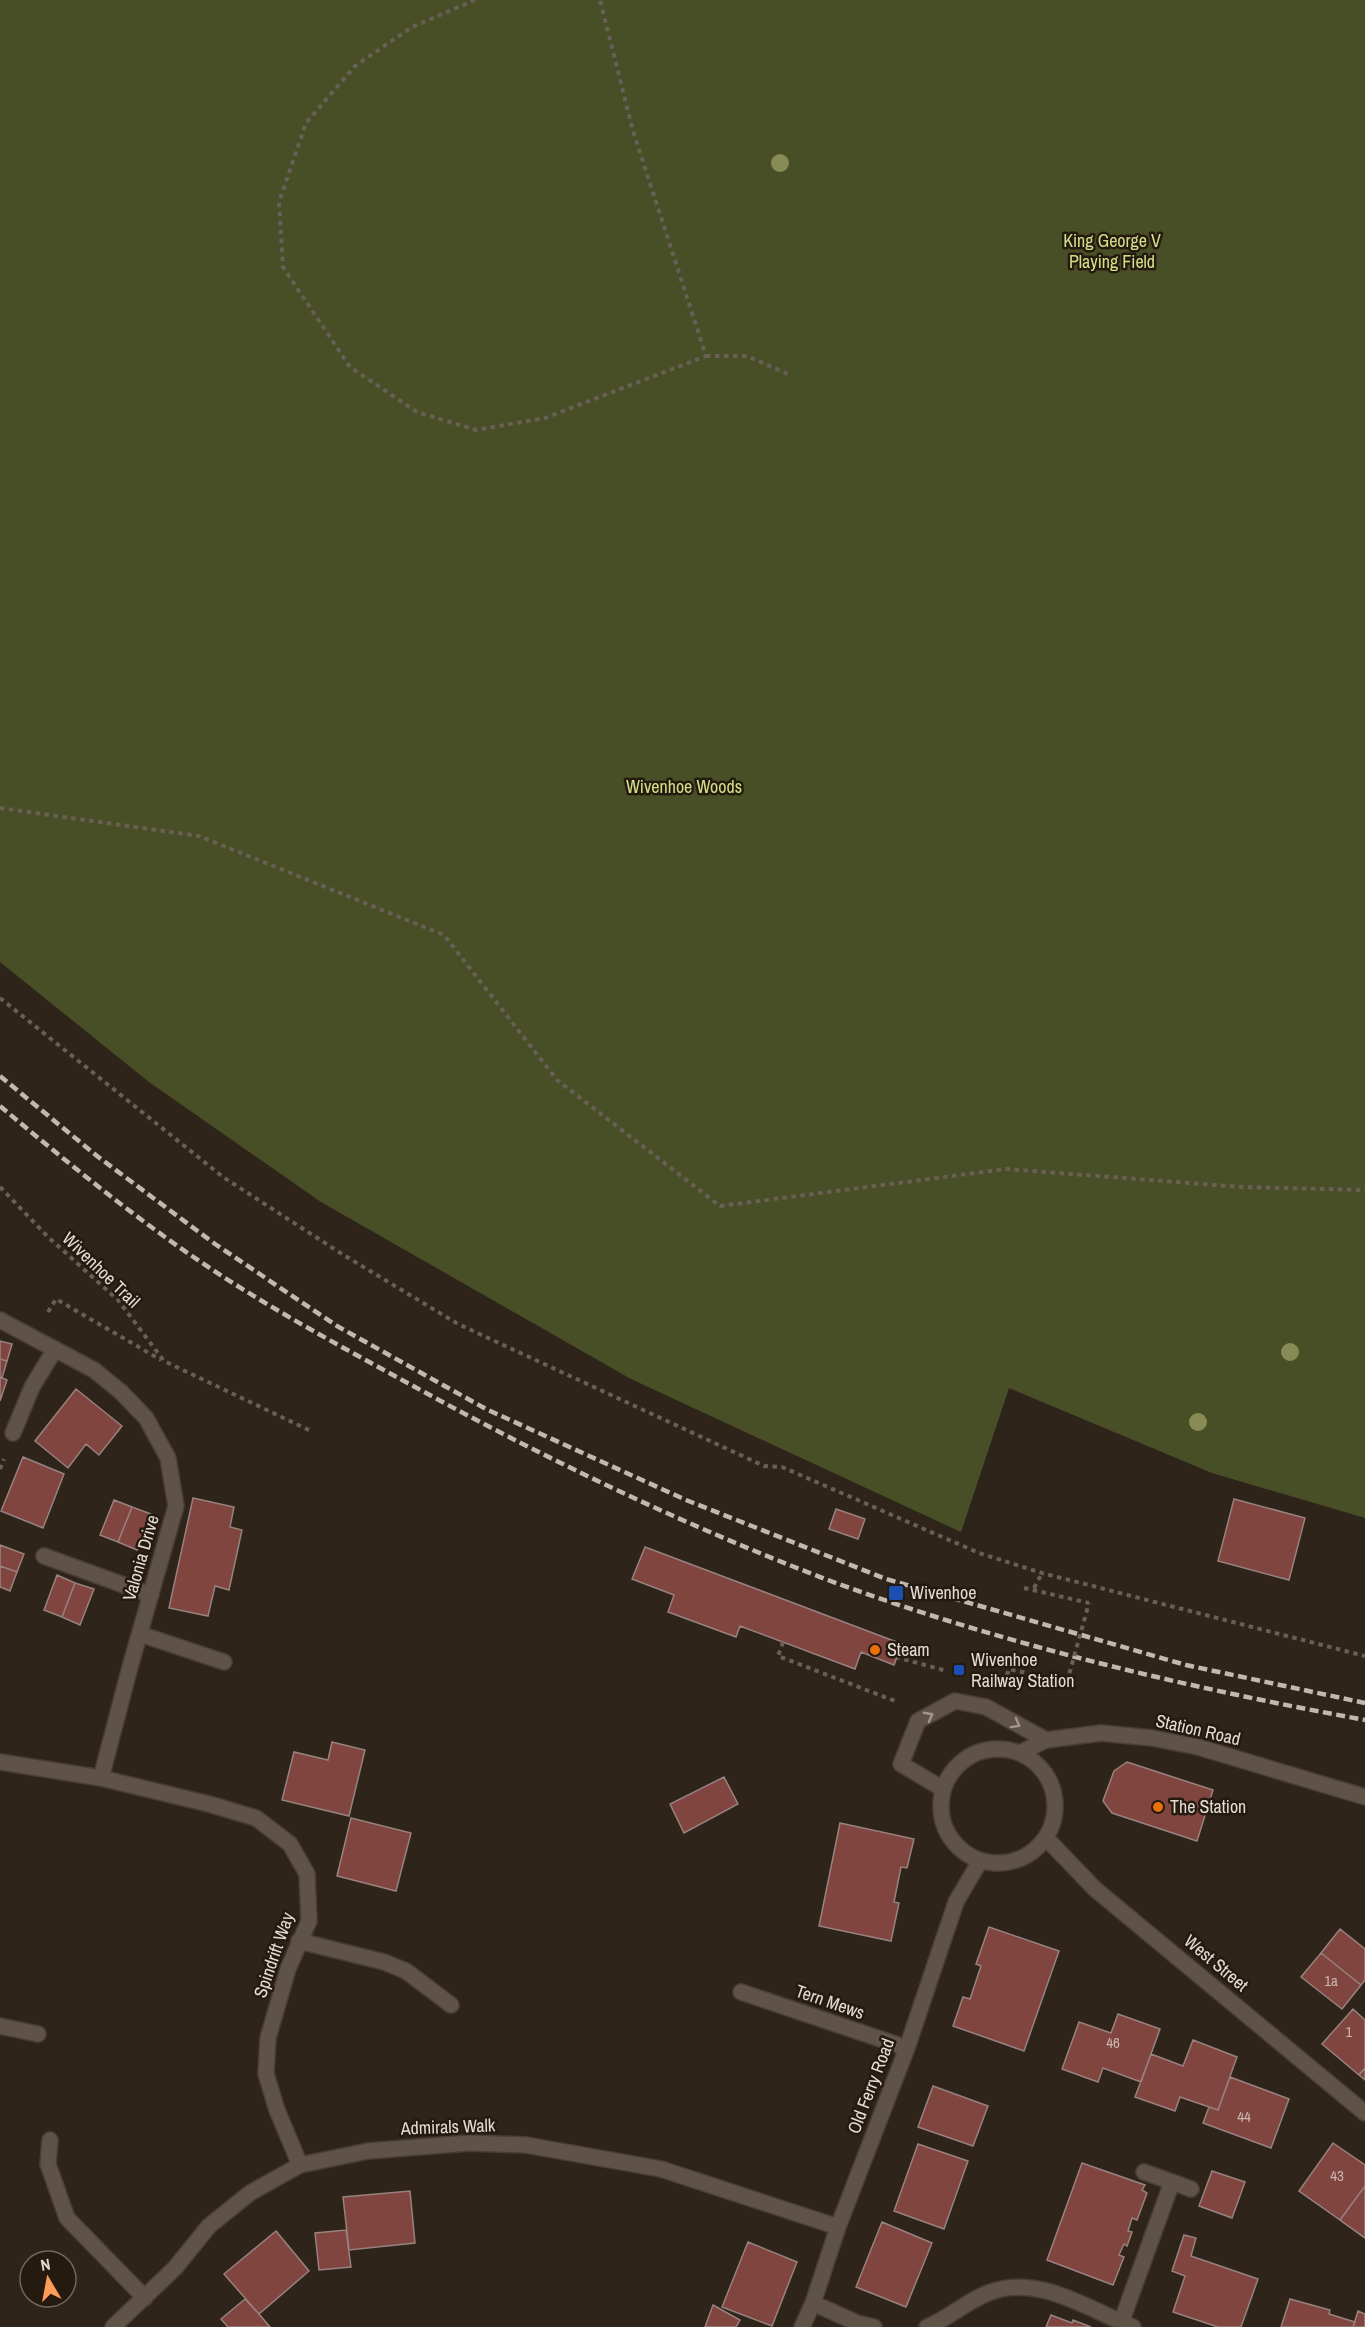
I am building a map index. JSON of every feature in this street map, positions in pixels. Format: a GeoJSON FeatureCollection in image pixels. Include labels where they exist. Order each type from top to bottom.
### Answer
{"type":"FeatureCollection","features":[{"type":"Feature","properties":{"kind":"street","name":"Valonia Drive"},"geometry":{"type":"LineString","coordinates":[[0,1320],[94,1370],[121,1392],[146,1418],[168,1458],[176,1506],[101,1778]]}},
{"type":"Feature","properties":{"kind":"street"},"geometry":{"type":"LineString","coordinates":[[13,1433],[32,1387],[56,1349]]}},
{"type":"Feature","properties":{"kind":"street"},"geometry":{"type":"LineString","coordinates":[[44,1556],[151,1595]]}},
{"type":"Feature","properties":{"kind":"street"},"geometry":{"type":"LineString","coordinates":[[141,1634],[224,1662]]}},
{"type":"Feature","properties":{"kind":"street"},"geometry":{"type":"LineString","coordinates":[[943,1789],[901,1764],[918,1721],[955,1701],[986,1707],[1046,1740]]}},
{"type":"Feature","properties":{"kind":"street","name":"Station Road"},"geometry":{"type":"LineString","coordinates":[[1020,1753],[1046,1740],[1101,1734],[1152,1738],[1198,1747],[1365,1797]]}},
{"type":"Feature","properties":{"kind":"street"},"geometry":{"type":"LineString","coordinates":[[1002,1749],[1020,1753],[1041,1767],[1053,1789],[1055,1815],[1046,1838],[1024,1857],[1002,1863],[980,1861],[964,1852],[947,1832],[941,1807],[943,1789],[952,1772],[965,1759],[983,1751],[1002,1749]]}},
{"type":"Feature","properties":{"kind":"street","name":"Spindrift Way"},"geometry":{"type":"LineString","coordinates":[[0,1762],[101,1778],[256,1818],[290,1844],[307,1874],[310,1901],[309,1921],[288,1969],[268,2038],[266,2073],[277,2110],[300,2166]]}},
{"type":"Feature","properties":{"kind":"street","name":"West Street"},"geometry":{"type":"LineString","coordinates":[[1046,1838],[1095,1889],[1365,2113]]}},
{"type":"Feature","properties":{"kind":"street","name":"Old Ferry Road"},"geometry":{"type":"LineString","coordinates":[[802,2327],[813,2303],[838,2227],[907,2048],[956,1902],[980,1861]]}},
{"type":"Feature","properties":{"kind":"street"},"geometry":{"type":"LineString","coordinates":[[299,1941],[384,1962],[406,1971],[451,2005]]}},
{"type":"Feature","properties":{"kind":"street","name":"Tern Mews"},"geometry":{"type":"LineString","coordinates":[[741,1992],[907,2048]]}},
{"type":"Feature","properties":{"kind":"street"},"geometry":{"type":"LineString","coordinates":[[0,2026],[38,2034]]}},
{"type":"Feature","properties":{"kind":"street"},"geometry":{"type":"LineString","coordinates":[[50,2140],[48,2164],[67,2218],[145,2298]]}},
{"type":"Feature","properties":{"kind":"street","name":"Admirals Walk"},"geometry":{"type":"LineString","coordinates":[[113,2327],[175,2268],[209,2226],[250,2193],[300,2166],[368,2151],[469,2143],[526,2145],[661,2169],[838,2227]]}},
{"type":"Feature","properties":{"kind":"street"},"geometry":{"type":"LineString","coordinates":[[1144,2172],[1191,2189]]}},
{"type":"Feature","properties":{"kind":"street"},"geometry":{"type":"LineString","coordinates":[[927,2327],[946,2319],[987,2293],[1011,2286],[1036,2286],[1127,2325],[1173,2182]]}},
{"type":"Feature","properties":{"kind":"street"},"geometry":{"type":"LineString","coordinates":[[813,2303],[857,2323],[874,2327]]}},
{"type":"Feature","properties":{"kind":"path"},"geometry":{"type":"LineString","coordinates":[[475,0],[412,27],[355,66],[306,123],[279,202],[283,267],[350,367],[417,412],[476,430],[545,418],[706,356],[747,356],[790,375]]}},
{"type":"Feature","properties":{"kind":"path"},"geometry":{"type":"LineString","coordinates":[[600,0],[633,131],[706,356]]}},
{"type":"Feature","properties":{"kind":"path"},"geometry":{"type":"LineString","coordinates":[[0,808],[199,836],[444,935],[557,1080],[720,1206],[1006,1169],[1242,1187],[1365,1190]]}},
{"type":"Feature","properties":{"kind":"path"},"geometry":{"type":"LineString","coordinates":[[0,998],[223,1176],[342,1254],[458,1324],[764,1466],[782,1467],[979,1553],[1042,1573],[1365,1656]]}},
{"type":"Feature","properties":{"kind":"path","name":"Wivenhoe Trail"},"geometry":{"type":"LineString","coordinates":[[0,1187],[48,1237],[118,1300],[164,1361],[313,1432]]}},
{"type":"Feature","properties":{"kind":"path"},"geometry":{"type":"LineString","coordinates":[[33,1336],[57,1299],[164,1361]]}},
{"type":"Feature","properties":{"kind":"path"},"geometry":{"type":"LineString","coordinates":[[1034,1589],[1042,1573]]}},
{"type":"Feature","properties":{"kind":"path"},"geometry":{"type":"LineString","coordinates":[[1003,1687],[1009,1669],[1067,1682],[1089,1603],[1024,1588]]}},
{"type":"Feature","properties":{"kind":"path"},"geometry":{"type":"LineString","coordinates":[[783,1642],[778,1656],[903,1704]]}},
{"type":"Feature","properties":{"kind":"path"},"geometry":{"type":"LineString","coordinates":[[903,1646],[899,1658],[952,1673]]}},
{"type":"Feature","properties":{"kind":"green space"},"geometry":{"type":"Polygon","coordinates":[[[0,0],[1365,0],[1365,1518],[1212,1473],[1009,1388],[961,1532],[631,1379],[321,1202],[149,1082],[0,962],[0,0]]]}},
{"type":"Feature","properties":{"kind":"building"},"geometry":{"type":"Polygon","coordinates":[[[0,1341],[12,1344],[7,1361],[0,1359],[0,1341]]]}},
{"type":"Feature","properties":{"kind":"building"},"geometry":{"type":"Polygon","coordinates":[[[0,1359],[7,1361],[2,1378],[0,1377],[0,1359]]]}},
{"type":"Feature","properties":{"kind":"building"},"geometry":{"type":"Polygon","coordinates":[[[0,1377],[7,1380],[0,1401],[0,1377]]]}},
{"type":"Feature","properties":{"kind":"building"},"geometry":{"type":"Polygon","coordinates":[[[76,1389],[122,1426],[99,1455],[86,1444],[68,1468],[35,1441],[76,1389]]]}},
{"type":"Feature","properties":{"kind":"building"},"geometry":{"type":"Polygon","coordinates":[[[23,1457],[64,1474],[43,1528],[1,1511],[23,1457]]]}},
{"type":"Feature","properties":{"kind":"building"},"geometry":{"type":"Polygon","coordinates":[[[193,1498],[234,1507],[230,1527],[242,1530],[229,1590],[215,1586],[208,1616],[169,1608],[193,1498]]]}},
{"type":"Feature","properties":{"kind":"building"},"geometry":{"type":"Polygon","coordinates":[[[1234,1499],[1305,1518],[1289,1580],[1218,1561],[1234,1499]]]}},
{"type":"Feature","properties":{"kind":"building"},"geometry":{"type":"Polygon","coordinates":[[[114,1500],[132,1507],[118,1542],[100,1535],[114,1500]]]}},
{"type":"Feature","properties":{"kind":"building"},"geometry":{"type":"Polygon","coordinates":[[[132,1507],[151,1514],[137,1550],[118,1542],[132,1507]]]}},
{"type":"Feature","properties":{"kind":"building"},"geometry":{"type":"Polygon","coordinates":[[[836,1509],[865,1519],[858,1539],[829,1529],[836,1509]]]}},
{"type":"Feature","properties":{"kind":"building"},"geometry":{"type":"Polygon","coordinates":[[[0,1545],[24,1554],[17,1572],[0,1566],[0,1545]]]}},
{"type":"Feature","properties":{"kind":"building"},"geometry":{"type":"Polygon","coordinates":[[[645,1547],[902,1644],[894,1665],[861,1652],[855,1669],[740,1626],[736,1637],[668,1612],[674,1595],[632,1579],[645,1547]]]}},
{"type":"Feature","properties":{"kind":"building"},"geometry":{"type":"Polygon","coordinates":[[[0,1566],[17,1572],[10,1591],[0,1587],[0,1566]]]}},
{"type":"Feature","properties":{"kind":"building"},"geometry":{"type":"Polygon","coordinates":[[[57,1575],[75,1583],[62,1617],[44,1610],[57,1575]]]}},
{"type":"Feature","properties":{"kind":"building"},"geometry":{"type":"Polygon","coordinates":[[[75,1583],[94,1589],[80,1625],[62,1617],[75,1583]]]}},
{"type":"Feature","properties":{"kind":"building"},"geometry":{"type":"Polygon","coordinates":[[[332,1742],[365,1750],[349,1816],[282,1800],[294,1752],[328,1760],[332,1742]]]}},
{"type":"Feature","properties":{"kind":"building","name":"The Station"},"geometry":{"type":"Polygon","coordinates":[[[1127,1762],[1213,1790],[1197,1841],[1112,1813],[1103,1801],[1114,1771],[1127,1762]]]}},
{"type":"Feature","properties":{"kind":"building"},"geometry":{"type":"Polygon","coordinates":[[[724,1777],[738,1804],[684,1833],[670,1804],[724,1777]]]}},
{"type":"Feature","properties":{"kind":"building"},"geometry":{"type":"Polygon","coordinates":[[[351,1818],[411,1833],[396,1891],[337,1876],[351,1818]]]}},
{"type":"Feature","properties":{"kind":"building"},"geometry":{"type":"Polygon","coordinates":[[[840,1823],[914,1839],[907,1868],[901,1867],[894,1902],[899,1903],[891,1941],[819,1926],[840,1823]]]}},
{"type":"Feature","properties":{"kind":"building"},"geometry":{"type":"Polygon","coordinates":[[[989,1927],[1059,1951],[1024,2051],[953,2026],[963,1997],[970,1999],[981,1966],[976,1964],[989,1927]]]}},
{"type":"Feature","properties":{"kind":"building"},"geometry":{"type":"Polygon","coordinates":[[[1340,1929],[1365,1949],[1365,1980],[1361,1985],[1321,1953],[1340,1929]]]}},
{"type":"Feature","properties":{"kind":"building"},"geometry":{"type":"Polygon","coordinates":[[[1321,1953],[1361,1985],[1342,2009],[1301,1977],[1321,1953]]]}},
{"type":"Feature","properties":{"kind":"building"},"geometry":{"type":"Polygon","coordinates":[[[1353,2009],[1365,2020],[1365,2068],[1359,2075],[1322,2044],[1353,2009]]]}},
{"type":"Feature","properties":{"kind":"building"},"geometry":{"type":"Polygon","coordinates":[[[1118,2014],[1160,2029],[1141,2082],[1103,2068],[1098,2082],[1062,2069],[1079,2022],[1111,2033],[1118,2014]]]}},
{"type":"Feature","properties":{"kind":"building"},"geometry":{"type":"Polygon","coordinates":[[[1193,2040],[1237,2057],[1218,2110],[1180,2097],[1175,2111],[1135,2097],[1151,2054],[1183,2066],[1193,2040]]]}},
{"type":"Feature","properties":{"kind":"building"},"geometry":{"type":"Polygon","coordinates":[[[1365,2068],[1365,2080],[1359,2075],[1365,2068]]]}},
{"type":"Feature","properties":{"kind":"building"},"geometry":{"type":"Polygon","coordinates":[[[1230,2077],[1289,2099],[1271,2148],[1203,2123],[1209,2107],[1218,2110],[1230,2077]]]}},
{"type":"Feature","properties":{"kind":"building"},"geometry":{"type":"Polygon","coordinates":[[[933,2086],[988,2106],[973,2146],[918,2127],[933,2086]]]}},
{"type":"Feature","properties":{"kind":"building"},"geometry":{"type":"Polygon","coordinates":[[[1333,2143],[1365,2165],[1365,2186],[1340,2220],[1299,2191],[1333,2143]]]}},
{"type":"Feature","properties":{"kind":"building"},"geometry":{"type":"Polygon","coordinates":[[[918,2144],[968,2161],[944,2229],[894,2211],[918,2144]]]}},
{"type":"Feature","properties":{"kind":"building"},"geometry":{"type":"Polygon","coordinates":[[[1082,2163],[1145,2185],[1142,2190],[1147,2193],[1137,2220],[1132,2218],[1128,2231],[1132,2232],[1127,2246],[1124,2244],[1119,2255],[1124,2257],[1113,2285],[1047,2260],[1082,2163]]]}},
{"type":"Feature","properties":{"kind":"building"},"geometry":{"type":"Polygon","coordinates":[[[1212,2171],[1245,2182],[1232,2218],[1199,2206],[1212,2171]]]}},
{"type":"Feature","properties":{"kind":"building"},"geometry":{"type":"Polygon","coordinates":[[[1365,2186],[1365,2238],[1340,2220],[1365,2186]]]}},
{"type":"Feature","properties":{"kind":"building"},"geometry":{"type":"Polygon","coordinates":[[[410,2191],[415,2243],[349,2250],[343,2197],[410,2191]]]}},
{"type":"Feature","properties":{"kind":"building"},"geometry":{"type":"Polygon","coordinates":[[[882,2222],[932,2243],[906,2307],[856,2287],[882,2222]]]}},
{"type":"Feature","properties":{"kind":"building"},"geometry":{"type":"Polygon","coordinates":[[[346,2230],[351,2267],[319,2270],[315,2233],[346,2230]]]}},
{"type":"Feature","properties":{"kind":"building"},"geometry":{"type":"Polygon","coordinates":[[[276,2231],[309,2271],[259,2314],[224,2274],[276,2231]]]}},
{"type":"Feature","properties":{"kind":"building"},"geometry":{"type":"Polygon","coordinates":[[[1184,2235],[1196,2238],[1191,2256],[1258,2279],[1241,2327],[1218,2327],[1173,2312],[1185,2276],[1172,2271],[1184,2235]]]}},
{"type":"Feature","properties":{"kind":"building"},"geometry":{"type":"Polygon","coordinates":[[[748,2242],[797,2262],[772,2326],[722,2307],[748,2242]]]}},
{"type":"Feature","properties":{"kind":"building"},"geometry":{"type":"Polygon","coordinates":[[[245,2299],[270,2327],[228,2327],[221,2319],[245,2299]]]}},
{"type":"Feature","properties":{"kind":"building"},"geometry":{"type":"Polygon","coordinates":[[[1290,2299],[1330,2310],[1329,2314],[1355,2322],[1353,2327],[1281,2327],[1290,2299]]]}},
{"type":"Feature","properties":{"kind":"building"},"geometry":{"type":"Polygon","coordinates":[[[713,2305],[740,2320],[736,2327],[705,2327],[713,2305]]]}},
{"type":"Feature","properties":{"kind":"building"},"geometry":{"type":"Polygon","coordinates":[[[1358,2311],[1365,2314],[1365,2327],[1353,2327],[1358,2311]]]}},
{"type":"Feature","properties":{"kind":"building"},"geometry":{"type":"Polygon","coordinates":[[[1051,2315],[1072,2323],[1073,2320],[1091,2327],[1046,2327],[1051,2315]]]}},
{"type":"Feature","properties":{"kind":"railway"},"geometry":{"type":"LineString","coordinates":[[0,1076],[97,1156],[215,1244],[337,1326],[486,1409],[686,1500],[886,1579],[1186,1665],[1365,1703]]}},
{"type":"Feature","properties":{"kind":"railway"},"geometry":{"type":"LineString","coordinates":[[0,1106],[142,1220],[246,1291],[465,1414],[618,1491],[828,1580],[959,1624],[1026,1644],[1161,1678],[1365,1720]]}},
{"type":"Feature","properties":{"kind":"place","name":"Wivenhoe"},"geometry":{"type":"Point","coordinates":[896,1593]}},
{"type":"Feature","properties":{"kind":"place","name":"Steam"},"geometry":{"type":"Point","coordinates":[875,1650]}},
{"type":"Feature","properties":{"kind":"place","name":"Wivenhoe Railway Station"},"geometry":{"type":"Point","coordinates":[959,1670]}},
{"type":"Feature","properties":{"kind":"place","name":"The Station"},"geometry":{"type":"Point","coordinates":[1158,1807]}},
{"type":"Feature","properties":{"kind":"park label","name":"King George V Playing Field"},"geometry":{"type":"Point","coordinates":[1112,251]}},
{"type":"Feature","properties":{"kind":"park label","name":"Wivenhoe Woods"},"geometry":{"type":"Point","coordinates":[684,787]}}]}
